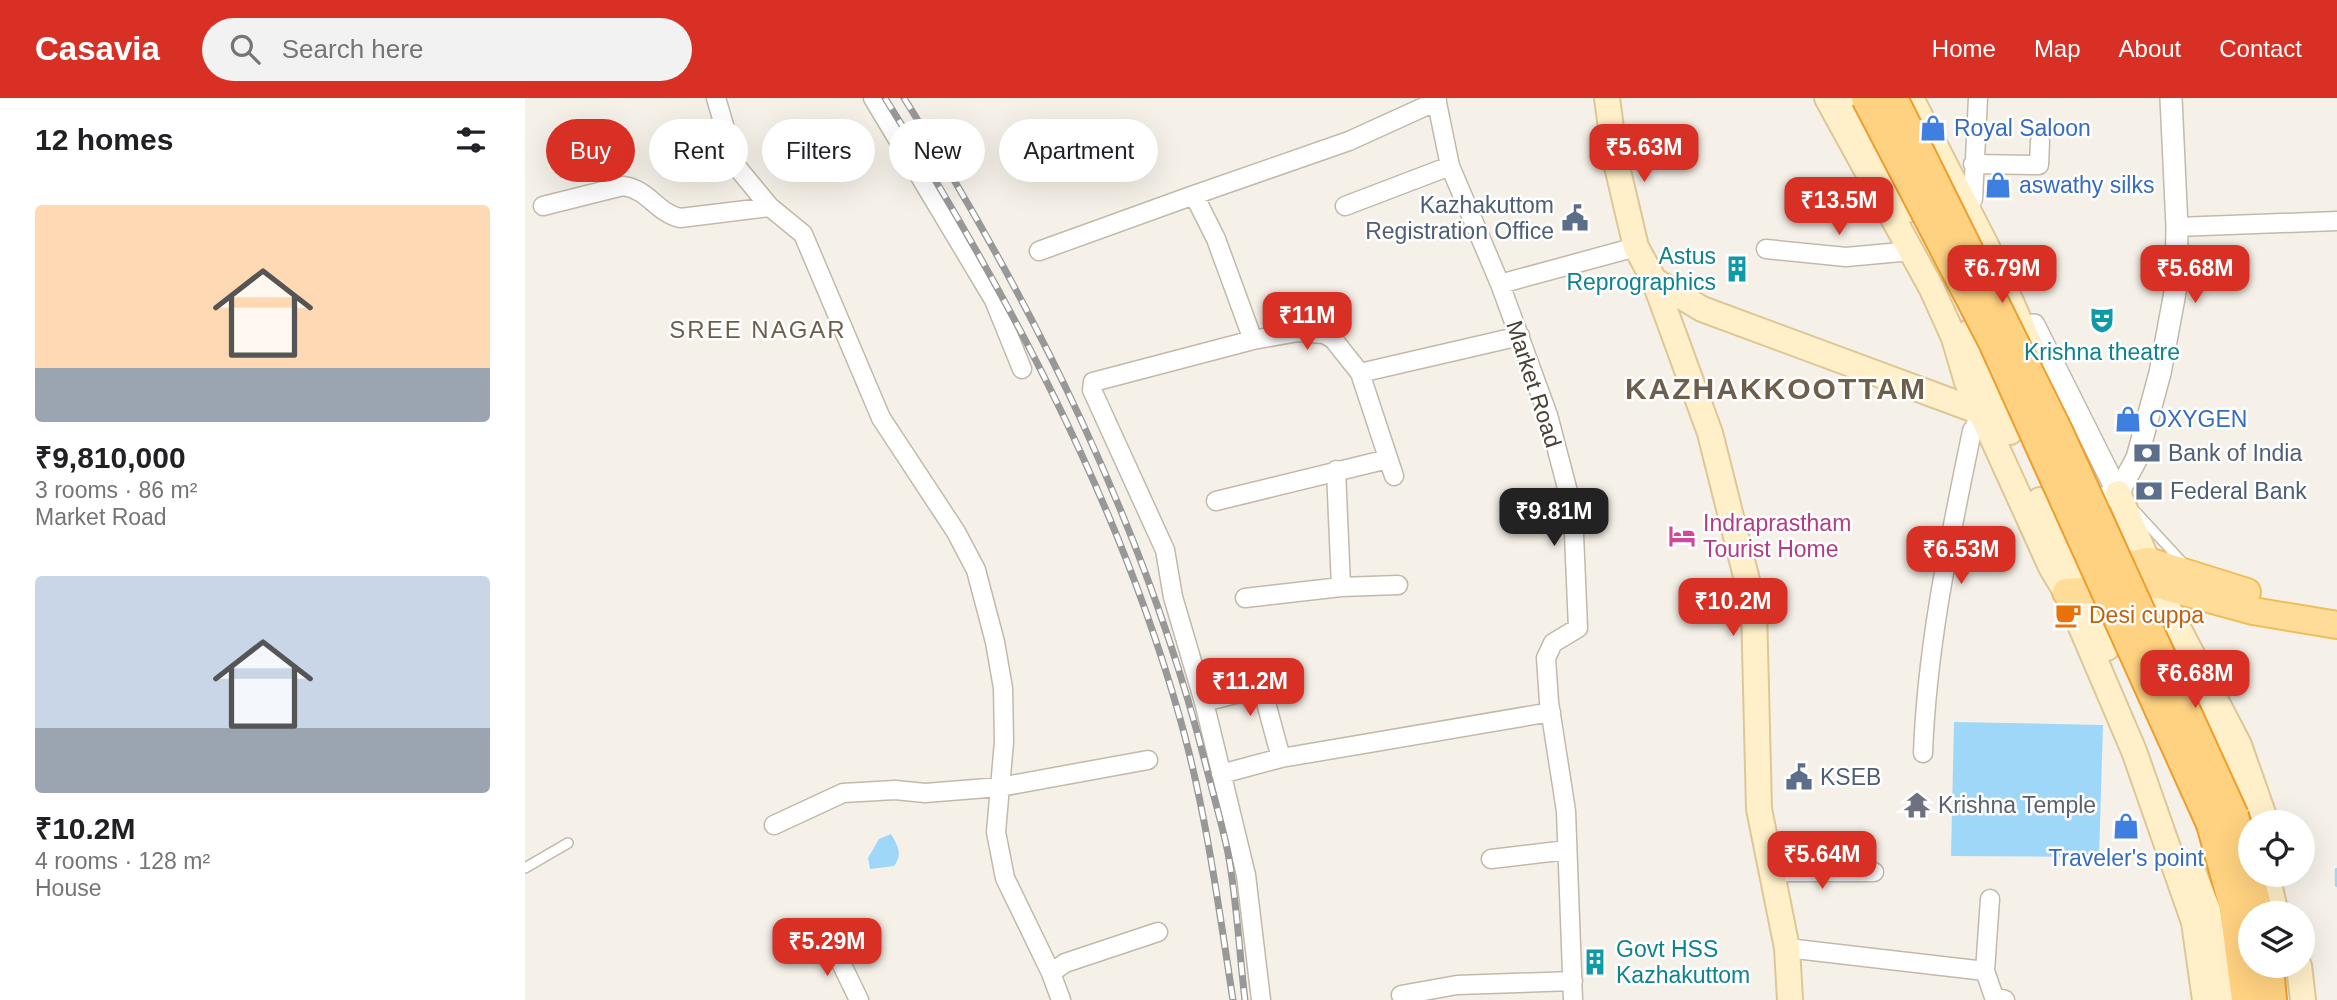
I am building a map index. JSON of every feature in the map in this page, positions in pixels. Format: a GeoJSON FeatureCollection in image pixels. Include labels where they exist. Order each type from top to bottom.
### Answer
{"type":"FeatureCollection","features":[{"type":"Feature","properties":{"kind":"highway"},"geometry":{"type":"LineString","coordinates":[[1866,98],[1992,340],[2196,787],[2211,824],[2234,907],[2246,1000]]}},
{"type":"Feature","properties":{"kind":"highway"},"geometry":{"type":"LineString","coordinates":[[1893,98],[2058,431],[2202,743],[2234,816],[2256,901]]}},
{"type":"Feature","properties":{"kind":"highway"},"geometry":{"type":"LineString","coordinates":[[2270,978],[2272,1000]]}},
{"type":"Feature","properties":{"kind":"main road"},"geometry":{"type":"LineString","coordinates":[[1607,98],[1615,158],[1636,247],[1654,280],[1710,433],[1754,608],[1759,808],[1787,948],[1790,1000]]}},
{"type":"Feature","properties":{"kind":"main road"},"geometry":{"type":"LineString","coordinates":[[1828,98],[1912,251],[1948,326],[1967,382],[2071,584],[2208,910],[2222,1000]]}},
{"type":"Feature","properties":{"kind":"main road"},"geometry":{"type":"LineString","coordinates":[[1850,98],[1962,316],[2040,520]]}},
{"type":"Feature","properties":{"kind":"main road"},"geometry":{"type":"LineString","coordinates":[[1910,98],[1987,247],[2067,429],[2110,495],[2152,586],[2246,810]]}},
{"type":"Feature","properties":{"kind":"main road"},"geometry":{"type":"LineString","coordinates":[[1654,280],[1702,309],[1983,413]]}},
{"type":"Feature","properties":{"kind":"main road"},"geometry":{"type":"LineString","coordinates":[[1681,359],[1690,323],[1702,309]]}},
{"type":"Feature","properties":{"kind":"main road"},"geometry":{"type":"LineString","coordinates":[[2152,586],[2192,574],[2249,593],[2302,617]]}},
{"type":"Feature","properties":{"kind":"main road"},"geometry":{"type":"LineString","coordinates":[[2071,584],[2152,586],[2253,611],[2337,622]]}},
{"type":"Feature","properties":{"kind":"main road"},"geometry":{"type":"LineString","coordinates":[[2071,584],[2194,922],[2205,1000]]}},
{"type":"Feature","properties":{"kind":"main road"},"geometry":{"type":"LineString","coordinates":[[2152,586],[2239,744],[2262,810]]}},
{"type":"Feature","properties":{"kind":"main road"},"geometry":{"type":"LineString","coordinates":[[2286,978],[2288,1000]]}},
{"type":"Feature","properties":{"kind":"main road"},"geometry":{"type":"LineString","coordinates":[[2300,978],[2303,1000]]}},
{"type":"Feature","properties":{"kind":"street"},"geometry":{"type":"LineString","coordinates":[[716,98],[736,166],[770,207],[803,234],[881,418],[956,532],[976,570],[995,642],[1003,688],[1004,743],[996,832],[1005,878],[1051,973],[1061,1000]]}},
{"type":"Feature","properties":{"kind":"street"},"geometry":{"type":"LineString","coordinates":[[873,98],[994,300],[1023,369]]}},
{"type":"Feature","properties":{"kind":"street"},"geometry":{"type":"LineString","coordinates":[[1922,98],[1973,199],[2110,495]]}},
{"type":"Feature","properties":{"kind":"street"},"geometry":{"type":"LineString","coordinates":[[1973,199],[1978,98]]}},
{"type":"Feature","properties":{"kind":"street"},"geometry":{"type":"LineString","coordinates":[[2040,520],[2110,495],[2137,458],[2160,373],[2176,287],[2177,227],[2171,98]]}},
{"type":"Feature","properties":{"kind":"street"},"geometry":{"type":"LineString","coordinates":[[1039,251],[1349,141],[1437,100]]}},
{"type":"Feature","properties":{"kind":"street","name":"Market Road"},"geometry":{"type":"LineString","coordinates":[[1437,100],[1450,166],[1520,336],[1548,415],[1573,511],[1578,628],[1553,643],[1546,658],[1551,712],[1560,755],[1573,1000]]}},
{"type":"Feature","properties":{"kind":"street"},"geometry":{"type":"LineString","coordinates":[[1973,164],[2039,164],[2040,141]]}},
{"type":"Feature","properties":{"kind":"street"},"geometry":{"type":"LineString","coordinates":[[1345,206],[1450,166]]}},
{"type":"Feature","properties":{"kind":"street"},"geometry":{"type":"LineString","coordinates":[[543,206],[623,186],[635,187],[668,216],[680,218],[770,207]]}},
{"type":"Feature","properties":{"kind":"street"},"geometry":{"type":"LineString","coordinates":[[1194,195],[1216,239],[1252,340]]}},
{"type":"Feature","properties":{"kind":"street"},"geometry":{"type":"LineString","coordinates":[[2177,227],[2337,221]]}},
{"type":"Feature","properties":{"kind":"street"},"geometry":{"type":"LineString","coordinates":[[1500,284],[1636,247]]}},
{"type":"Feature","properties":{"kind":"street"},"geometry":{"type":"LineString","coordinates":[[1766,249],[1846,257],[1912,251]]}},
{"type":"Feature","properties":{"kind":"street"},"geometry":{"type":"LineString","coordinates":[[1216,501],[1336,470],[1391,468],[1360,373],[1333,339],[1324,334],[1298,332],[1252,340],[1093,382],[1092,390],[1165,550],[1173,597],[1204,702],[1246,875],[1261,1000]]}},
{"type":"Feature","properties":{"kind":"street"},"geometry":{"type":"LineString","coordinates":[[1360,373],[1520,336]]}},
{"type":"Feature","properties":{"kind":"street"},"geometry":{"type":"LineString","coordinates":[[1923,753],[1927,685],[1942,584],[1972,431],[1983,413]]}},
{"type":"Feature","properties":{"kind":"street"},"geometry":{"type":"LineString","coordinates":[[1336,470],[1341,587]]}},
{"type":"Feature","properties":{"kind":"street"},"geometry":{"type":"LineString","coordinates":[[1245,598],[1341,587],[1398,585]]}},
{"type":"Feature","properties":{"kind":"street"},"geometry":{"type":"LineString","coordinates":[[1204,702],[1247,691],[1265,699],[1281,758]]}},
{"type":"Feature","properties":{"kind":"street"},"geometry":{"type":"LineString","coordinates":[[1220,774],[1281,758],[1551,712]]}},
{"type":"Feature","properties":{"kind":"street"},"geometry":{"type":"LineString","coordinates":[[774,825],[843,793],[895,790],[925,793],[1000,787],[1149,760]]}},
{"type":"Feature","properties":{"kind":"street"},"geometry":{"type":"LineString","coordinates":[[1491,859],[1567,850]]}},
{"type":"Feature","properties":{"kind":"street"},"geometry":{"type":"LineString","coordinates":[[1771,872],[1874,872]]}},
{"type":"Feature","properties":{"kind":"street"},"geometry":{"type":"LineString","coordinates":[[1990,899],[1985,971],[1994,997],[2005,1000]]}},
{"type":"Feature","properties":{"kind":"street"},"geometry":{"type":"LineString","coordinates":[[1051,973],[1065,963],[1158,932]]}},
{"type":"Feature","properties":{"kind":"street"},"geometry":{"type":"LineString","coordinates":[[829,938],[859,1000]]}},
{"type":"Feature","properties":{"kind":"street"},"geometry":{"type":"LineString","coordinates":[[1787,948],[1985,971]]}},
{"type":"Feature","properties":{"kind":"street"},"geometry":{"type":"LineString","coordinates":[[1401,995],[1457,985],[1573,981]]}},
{"type":"Feature","properties":{"kind":"lane"},"geometry":{"type":"LineString","coordinates":[[2110,495],[2192,574]]}},
{"type":"Feature","properties":{"kind":"lane"},"geometry":{"type":"LineString","coordinates":[[525,868],[568,843]]}},
{"type":"Feature","properties":{"kind":"water"},"geometry":{"type":"Polygon","coordinates":[[[1954,722],[2103,725],[2099,857],[1951,856],[1954,722]]]}},
{"type":"Feature","properties":{"kind":"water"},"geometry":{"type":"Polygon","coordinates":[[[891,834],[899,850],[897,862],[894,866],[870,869],[868,858],[879,839],[891,834]]]}},
{"type":"Feature","properties":{"kind":"waterway"},"geometry":{"type":"LineString","coordinates":[[2337,870],[2337,885]]}},
{"type":"Feature","properties":{"kind":"railway"},"geometry":{"type":"LineString","coordinates":[[885,98],[1014,318],[1089,470],[1122,548],[1151,627],[1187,744],[1210,853],[1233,1000]]}},
{"type":"Feature","properties":{"kind":"railway"},"geometry":{"type":"LineString","coordinates":[[904,98],[998,256],[1041,338],[1081,420],[1152,590],[1181,677],[1226,842],[1234,889],[1245,1000]]}},
{"type":"Feature","properties":{"kind":"place","name":"Royal Saloon"},"geometry":{"type":"Point","coordinates":[1933,128]}},
{"type":"Feature","properties":{"kind":"place","name":"aswathy silks"},"geometry":{"type":"Point","coordinates":[1998,185]}},
{"type":"Feature","properties":{"kind":"place","name":"Kazhakuttom Registration Office"},"geometry":{"type":"Point","coordinates":[1575,218]}},
{"type":"Feature","properties":{"kind":"place","name":"Astus Reprographics"},"geometry":{"type":"Point","coordinates":[1737,269]}},
{"type":"Feature","properties":{"kind":"place","name":"Krishna theatre"},"geometry":{"type":"Point","coordinates":[2102,320]}},
{"type":"Feature","properties":{"kind":"place","name":"OXYGEN"},"geometry":{"type":"Point","coordinates":[2128,419]}},
{"type":"Feature","properties":{"kind":"place","name":"Bank of India"},"geometry":{"type":"Point","coordinates":[2147,453]}},
{"type":"Feature","properties":{"kind":"place","name":"Federal Bank"},"geometry":{"type":"Point","coordinates":[2149,491]}},
{"type":"Feature","properties":{"kind":"place","name":"Indraprastham Tourist Home"},"geometry":{"type":"Point","coordinates":[1682,536]}},
{"type":"Feature","properties":{"kind":"place","name":"Desi cuppa"},"geometry":{"type":"Point","coordinates":[2068,615]}},
{"type":"Feature","properties":{"kind":"place","name":"KSEB"},"geometry":{"type":"Point","coordinates":[1799,777]}},
{"type":"Feature","properties":{"kind":"place","name":"Krishna Temple"},"geometry":{"type":"Point","coordinates":[1917,805]}},
{"type":"Feature","properties":{"kind":"place","name":"Traveler's point"},"geometry":{"type":"Point","coordinates":[2126,826]}},
{"type":"Feature","properties":{"kind":"place","name":"Govt HSS Kazhakuttom"},"geometry":{"type":"Point","coordinates":[1595,962]}},
{"type":"Feature","properties":{"kind":"district","name":"SREE NAGAR"},"geometry":{"type":"Point","coordinates":[758,329]}},
{"type":"Feature","properties":{"kind":"district","name":"KAZHAKKOOTTAM"},"geometry":{"type":"Point","coordinates":[1776,388]}}]}
